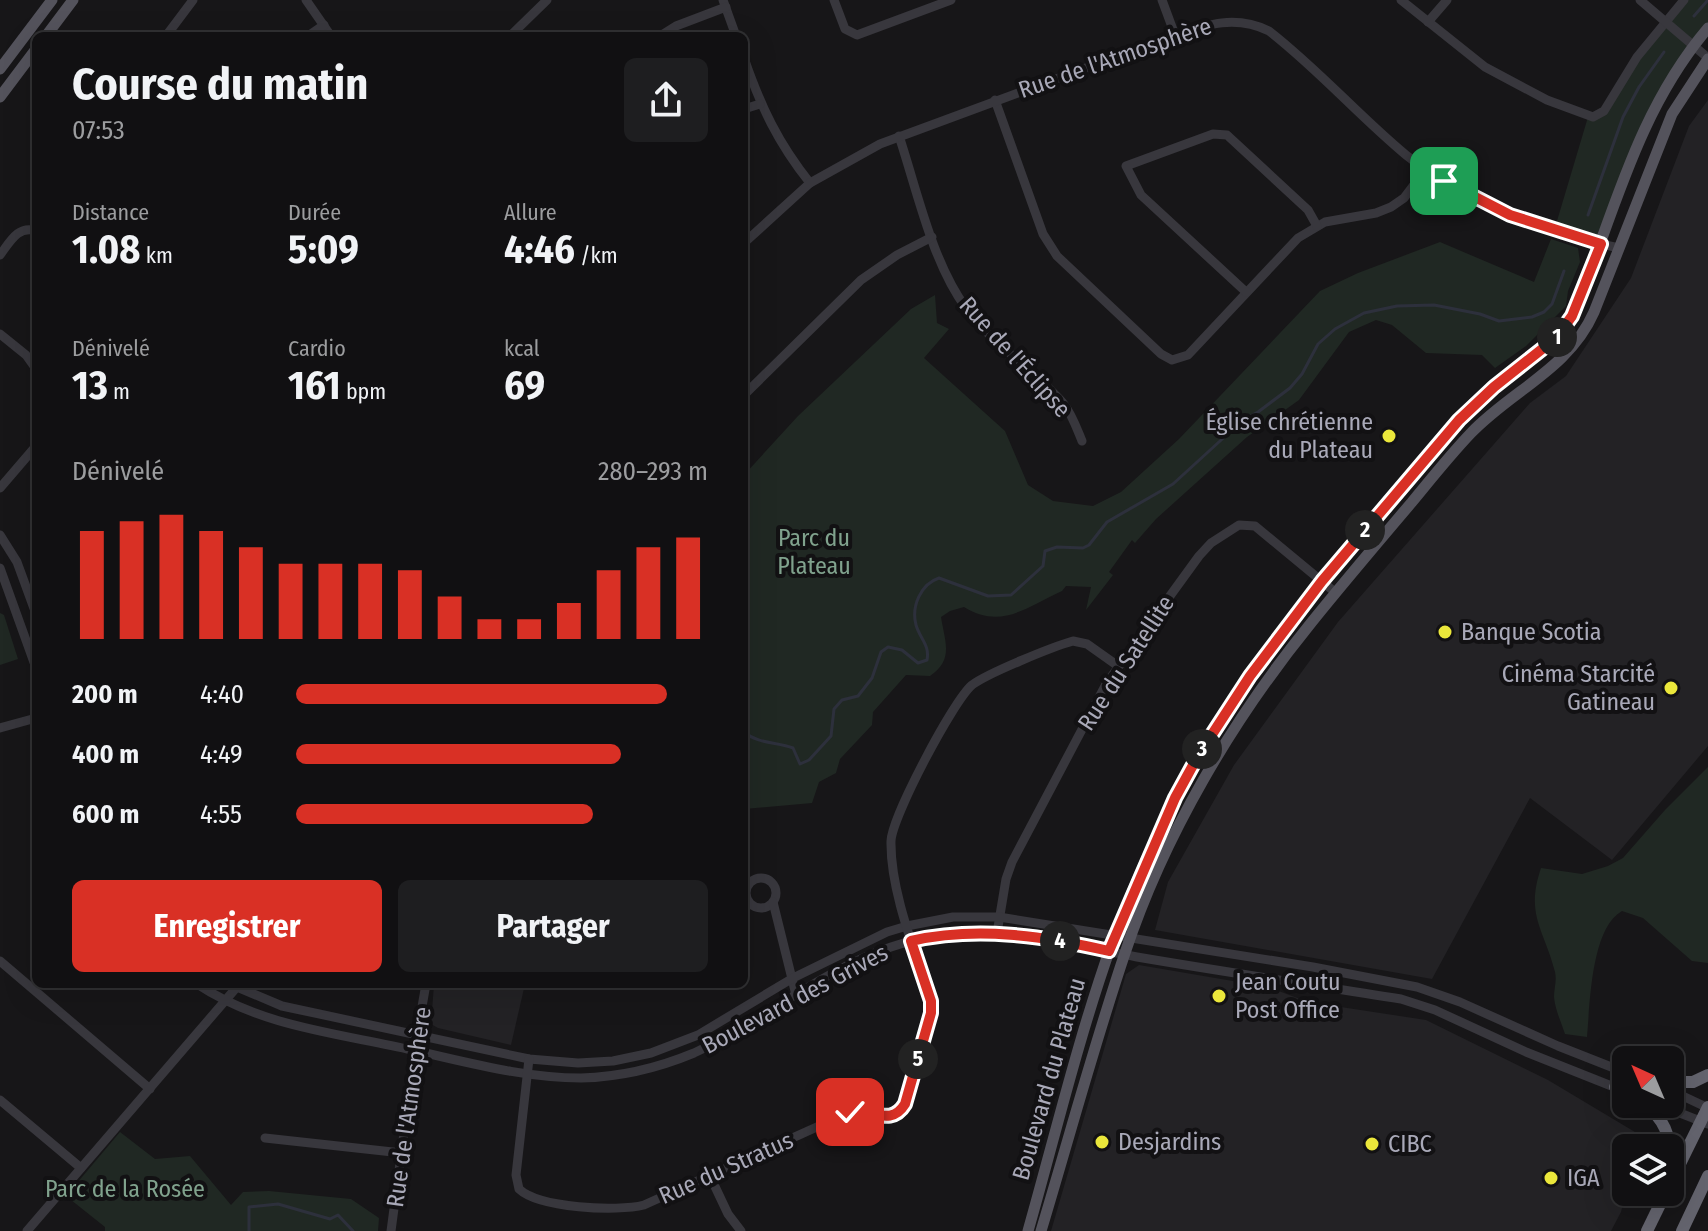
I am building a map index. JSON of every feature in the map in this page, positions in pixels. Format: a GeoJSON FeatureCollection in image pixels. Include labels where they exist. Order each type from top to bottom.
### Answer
{"type":"FeatureCollection","features":[{"type":"Feature","properties":{"kind":"highway"},"geometry":{"type":"LineString","coordinates":[[1684,1082],[1693,1082],[1708,1075]]}},
{"type":"Feature","properties":{"kind":"highway"},"geometry":{"type":"LineString","coordinates":[[1684,1159],[1704,1123],[1708,1107]]}},
{"type":"Feature","properties":{"kind":"highway"},"geometry":{"type":"LineString","coordinates":[[1682,1231],[1708,1176]]}},
{"type":"Feature","properties":{"kind":"highway"},"geometry":{"type":"LineString","coordinates":[[1647,1231],[1658,1206]]}},
{"type":"Feature","properties":{"kind":"main road"},"geometry":{"type":"LineString","coordinates":[[0,69],[52,0]]}},
{"type":"Feature","properties":{"kind":"main road"},"geometry":{"type":"LineString","coordinates":[[49,32],[73,0]]}},
{"type":"Feature","properties":{"kind":"main road","name":"Boulevard du Plateau"},"geometry":{"type":"LineString","coordinates":[[1028,1231],[1109,951],[1164,821],[1198,756],[1250,676],[1322,581],[1459,420],[1494,387],[1556,338],[1572,316],[1643,129],[1668,81],[1708,28]]}},
{"type":"Feature","properties":{"kind":"main road"},"geometry":{"type":"LineString","coordinates":[[0,97],[32,54]]}},
{"type":"Feature","properties":{"kind":"main road","name":"Boulevard du Plateau"},"geometry":{"type":"LineString","coordinates":[[1041,1231],[1124,954],[1177,830],[1215,761],[1291,648],[1471,433],[1572,350],[1588,327],[1672,114],[1708,58]]}},
{"type":"Feature","properties":{"kind":"street"},"geometry":{"type":"LineString","coordinates":[[169,32],[193,0]]}},
{"type":"Feature","properties":{"kind":"street"},"geometry":{"type":"LineString","coordinates":[[306,0],[328,32]]}},
{"type":"Feature","properties":{"kind":"street"},"geometry":{"type":"LineString","coordinates":[[514,32],[547,0]]}},
{"type":"Feature","properties":{"kind":"street"},"geometry":{"type":"LineString","coordinates":[[834,0],[845,29],[857,35],[946,1]]}},
{"type":"Feature","properties":{"kind":"street"},"geometry":{"type":"LineString","coordinates":[[1162,0],[1175,35]]}},
{"type":"Feature","properties":{"kind":"street"},"geometry":{"type":"LineString","coordinates":[[1401,0],[1477,61],[1516,85],[1593,117],[1604,111],[1624,75],[1684,0]]}},
{"type":"Feature","properties":{"kind":"street"},"geometry":{"type":"LineString","coordinates":[[1428,22],[1447,0]]}},
{"type":"Feature","properties":{"kind":"street"},"geometry":{"type":"LineString","coordinates":[[1640,0],[1708,58]]}},
{"type":"Feature","properties":{"kind":"street"},"geometry":{"type":"LineString","coordinates":[[666,32],[724,4],[734,32]]}},
{"type":"Feature","properties":{"kind":"street","name":"Rue de l'Atmosphère"},"geometry":{"type":"LineString","coordinates":[[748,239],[810,183],[859,154],[899,136],[1175,35],[1207,24],[1230,21],[1251,23],[1269,31],[1393,143],[1460,191],[1510,215],[1619,248]]}},
{"type":"Feature","properties":{"kind":"street"},"geometry":{"type":"LineString","coordinates":[[314,32],[324,25]]}},
{"type":"Feature","properties":{"kind":"street"},"geometry":{"type":"LineString","coordinates":[[748,70],[776,136],[810,183]]}},
{"type":"Feature","properties":{"kind":"street"},"geometry":{"type":"LineString","coordinates":[[995,100],[1050,246],[1161,354],[1177,360],[1188,355],[1290,245],[1317,226],[1391,207],[1404,198],[1426,169]]}},
{"type":"Feature","properties":{"kind":"street"},"geometry":{"type":"LineString","coordinates":[[748,108],[760,104]]}},
{"type":"Feature","properties":{"kind":"street"},"geometry":{"type":"LineString","coordinates":[[1246,292],[1141,195],[1126,166],[1213,134],[1227,135],[1308,210],[1317,226]]}},
{"type":"Feature","properties":{"kind":"street","name":"Rue de l'Éclipse"},"geometry":{"type":"LineString","coordinates":[[899,136],[932,237],[947,274],[967,310],[986,332],[1063,403],[1082,441]]}},
{"type":"Feature","properties":{"kind":"street"},"geometry":{"type":"LineString","coordinates":[[0,255],[21,231],[32,230]]}},
{"type":"Feature","properties":{"kind":"street"},"geometry":{"type":"LineString","coordinates":[[748,391],[861,280],[897,255],[932,237]]}},
{"type":"Feature","properties":{"kind":"street"},"geometry":{"type":"LineString","coordinates":[[0,334],[32,363]]}},
{"type":"Feature","properties":{"kind":"street"},"geometry":{"type":"LineString","coordinates":[[0,488],[32,451]]}},
{"type":"Feature","properties":{"kind":"street","name":"Rue du Satellite"},"geometry":{"type":"LineString","coordinates":[[997,933],[1012,862],[1100,695],[1204,550],[1239,525],[1250,525],[1265,533],[1336,593]]}},
{"type":"Feature","properties":{"kind":"street"},"geometry":{"type":"LineString","coordinates":[[0,535],[17,562],[32,603]]}},
{"type":"Feature","properties":{"kind":"street"},"geometry":{"type":"LineString","coordinates":[[0,568],[32,657]]}},
{"type":"Feature","properties":{"kind":"street","name":"Rue du Stratus"},"geometry":{"type":"LineString","coordinates":[[527,1073],[516,1183],[523,1193],[533,1197],[600,1209],[621,1210],[644,1205],[844,1114],[863,1111],[891,1116],[900,1113],[931,1013],[931,1001],[911,941],[895,872],[891,843],[893,827],[965,693],[984,678],[1073,641],[1087,644],[1118,666]]}},
{"type":"Feature","properties":{"kind":"street"},"geometry":{"type":"LineString","coordinates":[[0,728],[32,719]]}},
{"type":"Feature","properties":{"kind":"street"},"geometry":{"type":"LineString","coordinates":[[773,902],[796,995]]}},
{"type":"Feature","properties":{"kind":"street","name":"Boulevard des Grives"},"geometry":{"type":"LineString","coordinates":[[238,988],[282,1006],[529,1059],[578,1063],[613,1061],[651,1053],[713,1027],[793,978],[861,943],[907,926],[953,917],[999,917],[1313,967],[1417,987],[1460,1002],[1612,1067]]}},
{"type":"Feature","properties":{"kind":"street","name":"Boulevard des Grives"},"geometry":{"type":"LineString","coordinates":[[203,988],[225,1002],[297,1027],[527,1073],[568,1077],[611,1076],[655,1067],[709,1046],[878,952],[911,941],[960,933],[997,933],[1048,939],[1415,1003],[1612,1087]]}},
{"type":"Feature","properties":{"kind":"street"},"geometry":{"type":"LineString","coordinates":[[0,961],[150,1089]]}},
{"type":"Feature","properties":{"kind":"street"},"geometry":{"type":"LineString","coordinates":[[27,1231],[225,1002],[232,988]]}},
{"type":"Feature","properties":{"kind":"street","name":"Rue de l'Atmosphère"},"geometry":{"type":"LineString","coordinates":[[391,1231],[425,988]]}},
{"type":"Feature","properties":{"kind":"street"},"geometry":{"type":"LineString","coordinates":[[651,1053],[655,1067]]}},
{"type":"Feature","properties":{"kind":"street"},"geometry":{"type":"LineString","coordinates":[[527,1073],[529,1059]]}},
{"type":"Feature","properties":{"kind":"street"},"geometry":{"type":"LineString","coordinates":[[1684,1096],[1708,1107]]}},
{"type":"Feature","properties":{"kind":"street"},"geometry":{"type":"LineString","coordinates":[[0,1100],[81,1168]]}},
{"type":"Feature","properties":{"kind":"street"},"geometry":{"type":"LineString","coordinates":[[1684,1115],[1704,1123]]}},
{"type":"Feature","properties":{"kind":"street"},"geometry":{"type":"LineString","coordinates":[[265,1138],[402,1153]]}},
{"type":"Feature","properties":{"kind":"street"},"geometry":{"type":"LineString","coordinates":[[710,1176],[728,1214],[741,1231]]}},
{"type":"Feature","properties":{"kind":"shaded area"},"geometry":{"type":"Polygon","coordinates":[[[1708,100],[1708,746],[1612,860],[1530,798],[1432,979],[1155,930],[1168,882],[1234,765],[1338,622],[1530,403],[1566,376],[1631,278],[1689,126],[1708,100]]]}},
{"type":"Feature","properties":{"kind":"shaded area"},"geometry":{"type":"Polygon","coordinates":[[[1139,965],[1268,987],[1308,1002],[1426,1020],[1548,1080],[1638,1134],[1612,1134],[1612,1206],[1622,1206],[1621,1212],[1611,1231],[1051,1231],[1126,974],[1139,965]]]}},
{"type":"Feature","properties":{"kind":"shaded area"},"geometry":{"type":"Polygon","coordinates":[[[434,988],[524,988],[511,1045],[431,1024],[434,988]]]}},
{"type":"Feature","properties":{"kind":"green space"},"geometry":{"type":"Polygon","coordinates":[[[1684,0],[1708,0],[1708,28],[1673,74],[1601,244],[1554,231],[1588,117],[1598,117],[1616,88],[1684,0]]]}},
{"type":"Feature","properties":{"kind":"green space","name":"Parc du Plateau"},"geometry":{"type":"Polygon","coordinates":[[[1551,239],[1578,248],[1580,262],[1568,291],[1566,306],[1526,346],[1495,368],[1482,355],[1426,353],[1392,325],[1376,320],[1349,332],[1299,400],[1247,437],[1156,519],[1135,543],[1132,540],[1109,572],[1113,575],[1086,610],[1091,587],[1066,586],[1062,591],[1014,614],[990,616],[964,607],[950,611],[941,617],[946,650],[938,670],[930,676],[906,675],[873,712],[872,725],[840,759],[836,773],[819,782],[812,803],[748,809],[748,471],[798,416],[911,309],[935,295],[937,323],[949,329],[924,358],[1005,431],[1028,485],[1053,501],[1093,506],[1121,492],[1179,439],[1320,291],[1440,242],[1534,282],[1551,239]]]}},
{"type":"Feature","properties":{"kind":"green space"},"geometry":{"type":"Polygon","coordinates":[[[0,613],[4,615],[18,659],[0,665],[0,613]]]}},
{"type":"Feature","properties":{"kind":"green space"},"geometry":{"type":"Polygon","coordinates":[[[1708,767],[1708,963],[1692,961],[1643,918],[1622,911],[1604,933],[1598,950],[1587,1037],[1565,1034],[1555,1002],[1555,972],[1535,910],[1541,868],[1582,874],[1623,858],[1708,767]]]}},
{"type":"Feature","properties":{"kind":"green space","name":"Parc de la Rosée"},"geometry":{"type":"Polygon","coordinates":[[[120,1132],[155,1159],[190,1156],[231,1205],[243,1192],[269,1191],[351,1199],[379,1218],[378,1231],[105,1231],[105,1227],[66,1196],[120,1132]]]}},
{"type":"Feature","properties":{"kind":"waterway"},"geometry":{"type":"LineString","coordinates":[[1694,16],[1708,0]]}},
{"type":"Feature","properties":{"kind":"waterway"},"geometry":{"type":"LineString","coordinates":[[1588,215],[1623,117],[1639,87],[1664,52]]}},
{"type":"Feature","properties":{"kind":"waterway"},"geometry":{"type":"LineString","coordinates":[[748,735],[793,748],[800,764],[809,760],[831,736],[834,709],[842,700],[858,696],[872,678],[881,652],[888,647],[902,650],[918,663],[927,660],[927,650],[915,618],[916,603],[927,585],[939,578],[988,596],[1011,595],[1043,566],[1045,551],[1089,545],[1107,522],[1173,484],[1243,420],[1290,388],[1302,374],[1318,344],[1335,329],[1364,313],[1397,306],[1434,305],[1499,321],[1532,317],[1552,304],[1564,271]]}},
{"type":"Feature","properties":{"kind":"waterway"},"geometry":{"type":"LineString","coordinates":[[249,1231],[249,1207],[278,1204],[330,1219],[338,1215],[353,1231]]}},
{"type":"Feature","properties":{"kind":"place","name":"Église chrétienne du Plateau"},"geometry":{"type":"Point","coordinates":[1389,436]}},
{"type":"Feature","properties":{"kind":"place","name":"Banque Scotia"},"geometry":{"type":"Point","coordinates":[1445,632]}},
{"type":"Feature","properties":{"kind":"place","name":"Cinéma Starcité Gatineau"},"geometry":{"type":"Point","coordinates":[1671,688]}},
{"type":"Feature","properties":{"kind":"place","name":"Jean Coutu Post Office"},"geometry":{"type":"Point","coordinates":[1219,996]}},
{"type":"Feature","properties":{"kind":"place","name":"Desjardins"},"geometry":{"type":"Point","coordinates":[1102,1142]}},
{"type":"Feature","properties":{"kind":"place","name":"CIBC"},"geometry":{"type":"Point","coordinates":[1372,1144]}},
{"type":"Feature","properties":{"kind":"place","name":"IGA"},"geometry":{"type":"Point","coordinates":[1551,1178]}},
{"type":"Feature","properties":{"kind":"route"},"geometry":{"type":"LineString","coordinates":[[850,1112],[891,1116],[900,1113],[905,1104],[931,1013],[931,1001],[911,941],[946,934],[997,933],[1109,951],[1175,798],[1223,716],[1274,643],[1322,581],[1459,420],[1494,387],[1547,347],[1565,327],[1579,301],[1601,244],[1510,215],[1444,181]]}}]}
